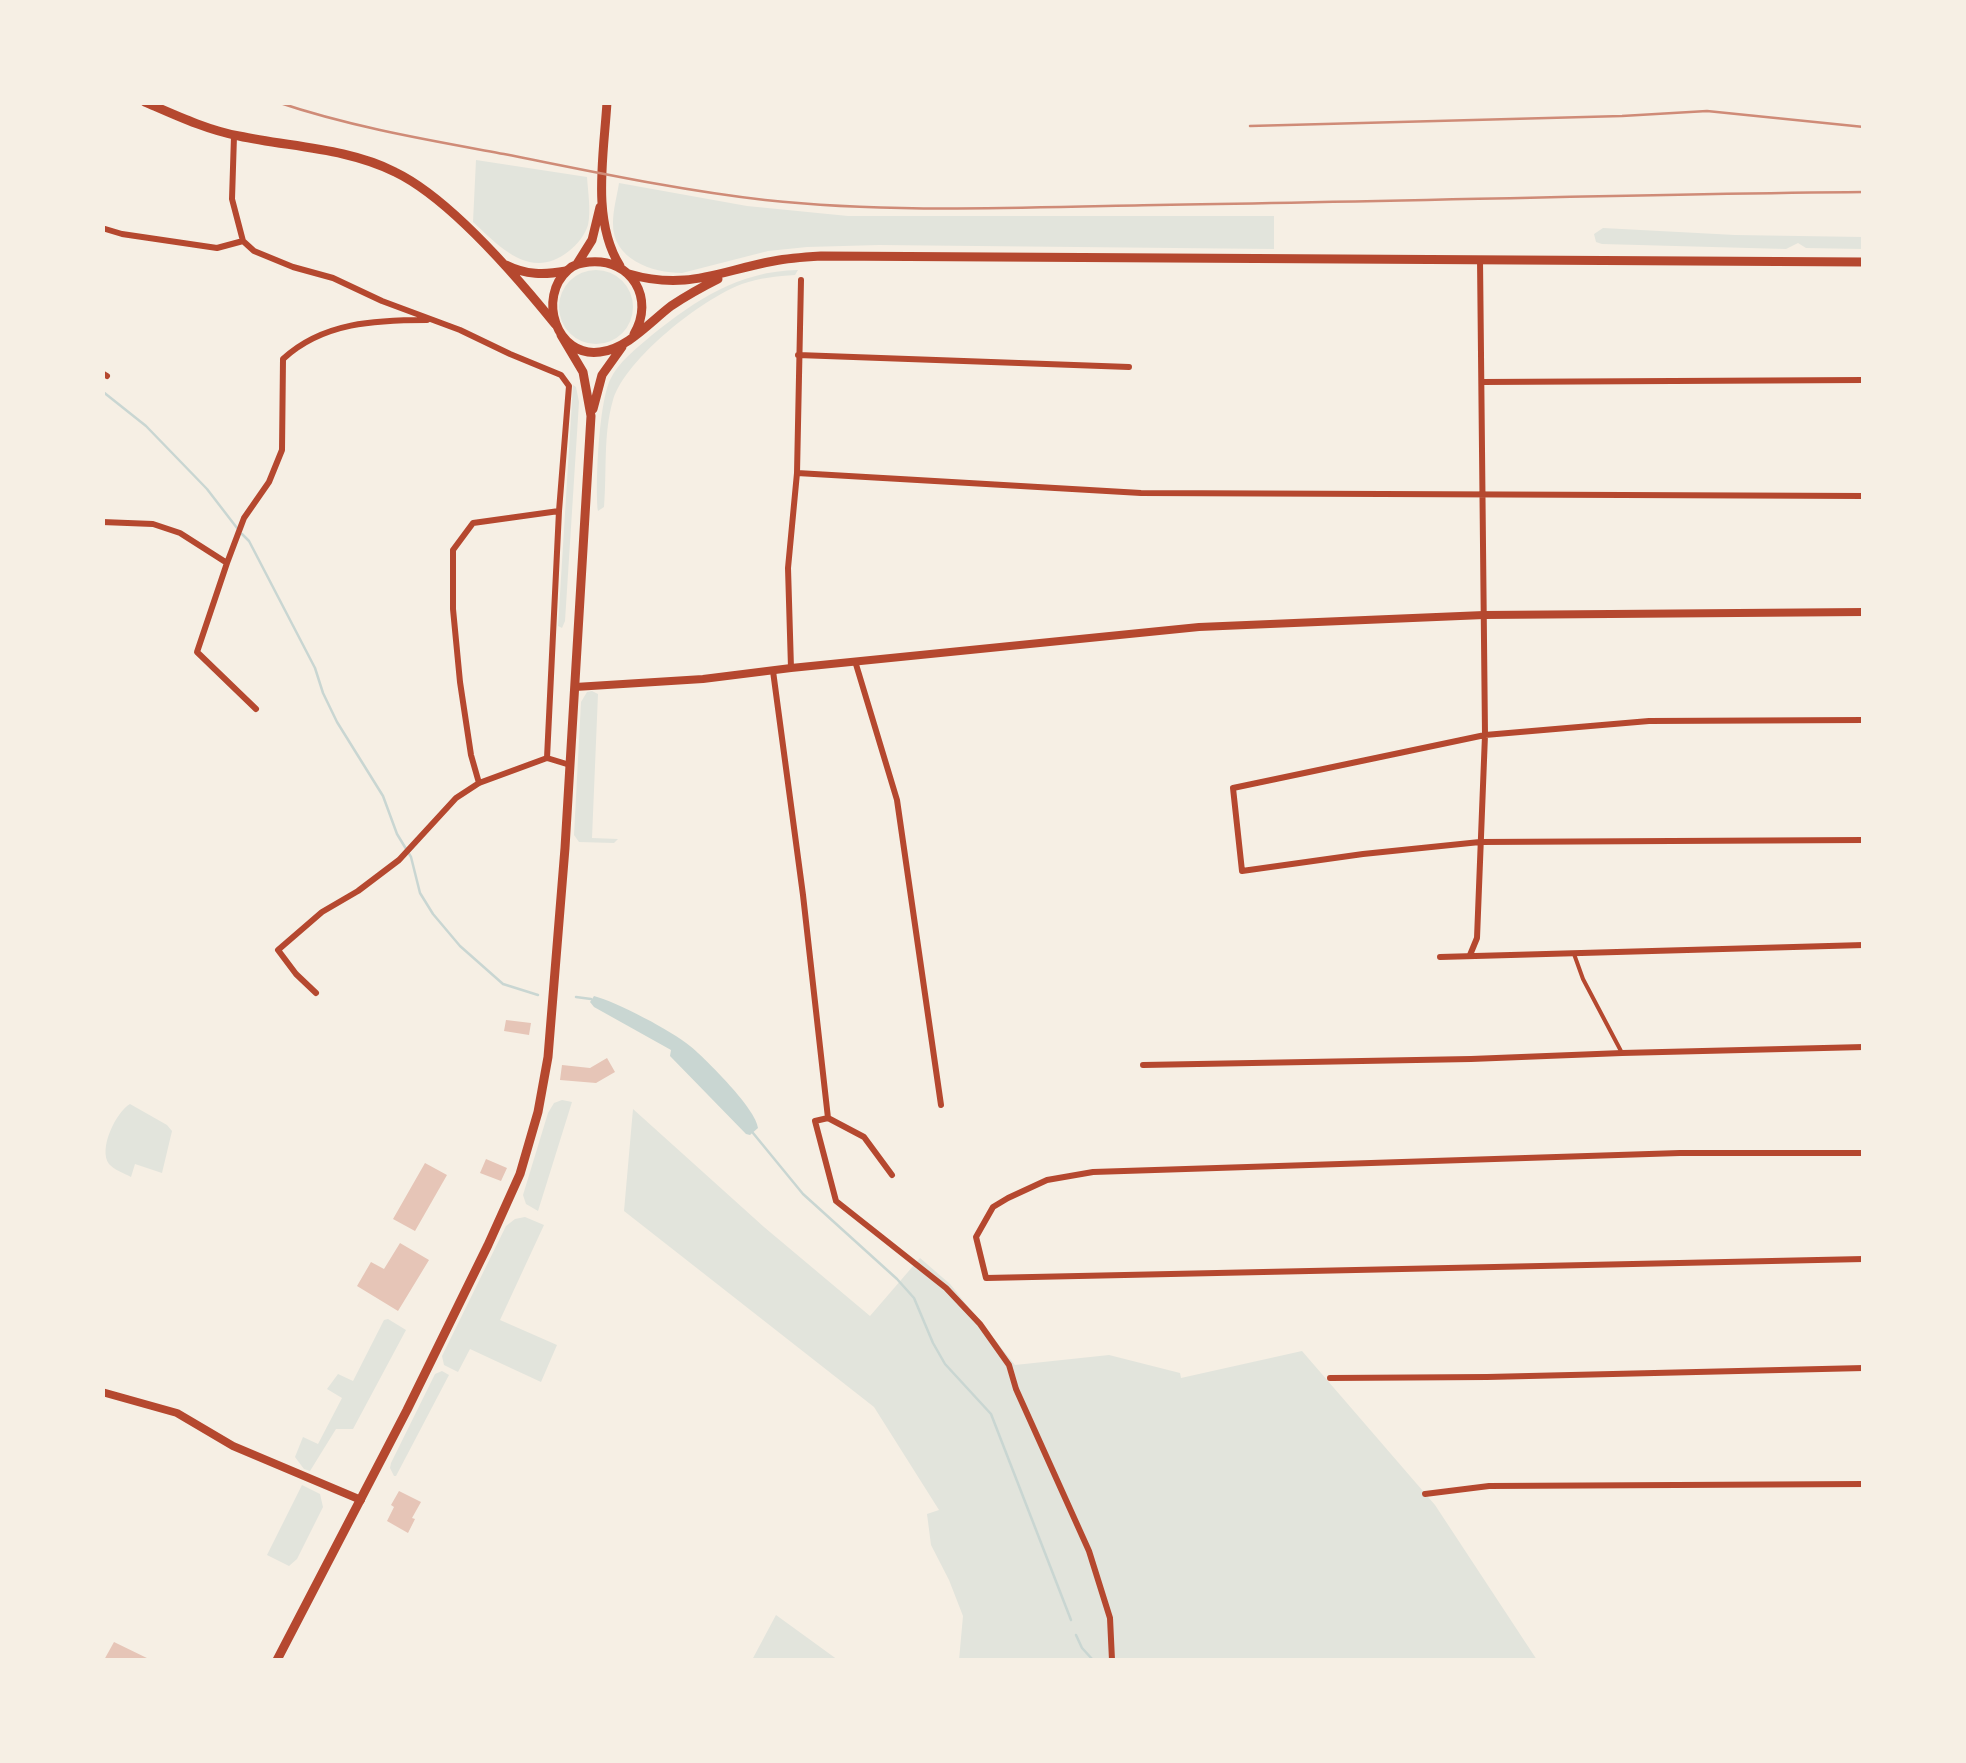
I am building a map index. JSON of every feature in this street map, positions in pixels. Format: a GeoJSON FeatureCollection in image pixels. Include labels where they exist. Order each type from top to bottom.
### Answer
{"type":"FeatureCollection","features":[{"type":"Feature","properties":{"kind":"main road"},"geometry":{"type":"LineString","coordinates":[[145,102],[234,136],[365,160],[398,173],[442,205],[555,324],[584,372],[591,416]]}},
{"type":"Feature","properties":{"kind":"main road"},"geometry":{"type":"LineString","coordinates":[[607,102],[602,195],[607,242],[642,298],[643,312],[634,334]]}},
{"type":"Feature","properties":{"kind":"main road"},"geometry":{"type":"LineString","coordinates":[[555,324],[552,309],[557,283],[577,264],[592,240],[602,195]]}},
{"type":"Feature","properties":{"kind":"main road"},"geometry":{"type":"LineString","coordinates":[[577,264],[600,262],[670,282],[691,281],[772,261],[821,256],[1864,262]]}},
{"type":"Feature","properties":{"kind":"main road"},"geometry":{"type":"LineString","coordinates":[[498,261],[520,272],[566,271]]}},
{"type":"Feature","properties":{"kind":"main road"},"geometry":{"type":"LineString","coordinates":[[277,1660],[488,1245],[520,1174],[538,1112],[548,1057],[591,416],[602,376],[634,334],[689,294],[734,272]]}},
{"type":"Feature","properties":{"kind":"main road"},"geometry":{"type":"LineString","coordinates":[[561,335],[590,352],[625,343]]}},
{"type":"Feature","properties":{"kind":"street"},"geometry":{"type":"LineString","coordinates":[[234,136],[232,198],[243,241],[254,250],[333,278],[561,375],[569,386],[547,758]]}},
{"type":"Feature","properties":{"kind":"street"},"geometry":{"type":"LineString","coordinates":[[102,228],[217,248],[243,241]]}},
{"type":"Feature","properties":{"kind":"street"},"geometry":{"type":"LineString","coordinates":[[1470,954],[1477,938],[1485,735],[1480,259]]}},
{"type":"Feature","properties":{"kind":"street"},"geometry":{"type":"LineString","coordinates":[[791,668],[788,568],[797,472],[800,280]]}},
{"type":"Feature","properties":{"kind":"street"},"geometry":{"type":"LineString","coordinates":[[256,709],[197,652],[241,525],[269,482],[282,450],[283,359],[294,348],[319,335],[354,324],[433,320]]}},
{"type":"Feature","properties":{"kind":"street"},"geometry":{"type":"LineString","coordinates":[[798,355],[1129,367]]}},
{"type":"Feature","properties":{"kind":"street"},"geometry":{"type":"LineString","coordinates":[[1482,382],[1864,380]]}},
{"type":"Feature","properties":{"kind":"street"},"geometry":{"type":"LineString","coordinates":[[797,472],[1140,493],[1864,496]]}},
{"type":"Feature","properties":{"kind":"street"},"geometry":{"type":"LineString","coordinates":[[478,783],[460,682],[452,550],[473,522],[559,511]]}},
{"type":"Feature","properties":{"kind":"street"},"geometry":{"type":"LineString","coordinates":[[102,522],[153,524],[180,533],[227,563]]}},
{"type":"Feature","properties":{"kind":"street"},"geometry":{"type":"LineString","coordinates":[[575,688],[703,679],[1199,627],[1484,614],[1864,612]]}},
{"type":"Feature","properties":{"kind":"street"},"geometry":{"type":"LineString","coordinates":[[855,661],[897,800],[941,1105]]}},
{"type":"Feature","properties":{"kind":"street"},"geometry":{"type":"LineString","coordinates":[[773,671],[828,1118]]}},
{"type":"Feature","properties":{"kind":"street"},"geometry":{"type":"LineString","coordinates":[[1864,720],[1648,721],[1485,735],[1233,788],[1242,871],[1480,842],[1864,840]]}},
{"type":"Feature","properties":{"kind":"street"},"geometry":{"type":"LineString","coordinates":[[316,993],[278,950],[322,912],[404,856],[456,798],[478,783],[547,758],[570,765]]}},
{"type":"Feature","properties":{"kind":"street"},"geometry":{"type":"LineString","coordinates":[[1440,957],[1864,944]]}},
{"type":"Feature","properties":{"kind":"street"},"geometry":{"type":"LineString","coordinates":[[1573,952],[1622,1052]]}},
{"type":"Feature","properties":{"kind":"street"},"geometry":{"type":"LineString","coordinates":[[1143,1065],[1864,1047]]}},
{"type":"Feature","properties":{"kind":"street"},"geometry":{"type":"LineString","coordinates":[[892,1176],[864,1137],[828,1118],[815,1121],[836,1201],[946,1288],[980,1324],[1009,1365],[1089,1550],[1110,1618],[1112,1660]]}},
{"type":"Feature","properties":{"kind":"street"},"geometry":{"type":"LineString","coordinates":[[1864,1153],[1692,1153],[1078,1175],[1047,1180],[993,1207],[976,1236],[986,1278],[1864,1259]]}},
{"type":"Feature","properties":{"kind":"street"},"geometry":{"type":"LineString","coordinates":[[1330,1378],[1864,1368]]}},
{"type":"Feature","properties":{"kind":"street"},"geometry":{"type":"LineString","coordinates":[[102,1392],[176,1412],[233,1446],[360,1500]]}},
{"type":"Feature","properties":{"kind":"street"},"geometry":{"type":"LineString","coordinates":[[1425,1494],[1490,1486],[1864,1484]]}},
{"type":"Feature","properties":{"kind":"shaded area"},"geometry":{"type":"Polygon","coordinates":[[[476,160],[587,177],[589,220],[580,240],[569,251],[542,263],[517,258],[506,251],[473,222],[476,160]]]}},
{"type":"Feature","properties":{"kind":"shaded area"},"geometry":{"type":"Polygon","coordinates":[[[619,183],[747,206],[848,216],[1274,216],[1274,249],[807,247],[768,251],[682,273],[670,272],[636,262],[619,246],[613,223],[619,183]]]}},
{"type":"Feature","properties":{"kind":"shaded area"},"geometry":{"type":"Polygon","coordinates":[[[1603,228],[1863,237],[1863,249],[1806,248],[1798,243],[1786,249],[1602,244],[1596,242],[1594,234],[1603,228]]]}},
{"type":"Feature","properties":{"kind":"shaded area"},"geometry":{"type":"Polygon","coordinates":[[[596,270],[622,281],[633,307],[622,333],[596,344],[570,333],[559,307],[570,281],[596,270]]]}},
{"type":"Feature","properties":{"kind":"shaded area"},"geometry":{"type":"Polygon","coordinates":[[[798,270],[795,275],[742,284],[707,303],[667,332],[633,366],[613,400],[604,507],[598,511],[603,407],[618,367],[668,322],[702,299],[756,276],[798,270]]]}},
{"type":"Feature","properties":{"kind":"shaded area"},"geometry":{"type":"Polygon","coordinates":[[[573,385],[579,402],[562,628],[558,626],[573,385]]]}},
{"type":"Feature","properties":{"kind":"shaded area"},"geometry":{"type":"Polygon","coordinates":[[[592,691],[598,694],[592,838],[618,839],[614,843],[579,842],[574,835],[581,702],[592,691]]]}},
{"type":"Feature","properties":{"kind":"shaded area"},"geometry":{"type":"Polygon","coordinates":[[[594,996],[644,1018],[690,1046],[740,1098],[758,1128],[746,1134],[670,1056],[671,1050],[594,1007],[590,1002],[594,996]]]}},
{"type":"Feature","properties":{"kind":"shaded area"},"geometry":{"type":"Polygon","coordinates":[[[572,1102],[538,1211],[526,1204],[523,1195],[548,1113],[554,1103],[572,1102]]]}},
{"type":"Feature","properties":{"kind":"shaded area"},"geometry":{"type":"Polygon","coordinates":[[[130,1104],[172,1131],[162,1173],[135,1164],[131,1177],[109,1164],[106,1149],[110,1131],[130,1104]]]}},
{"type":"Feature","properties":{"kind":"shaded area"},"geometry":{"type":"Polygon","coordinates":[[[633,1109],[870,1316],[920,1258],[950,1284],[1015,1365],[1109,1355],[1180,1373],[1181,1378],[1302,1351],[1435,1505],[1537,1660],[959,1660],[963,1616],[931,1545],[927,1514],[939,1510],[874,1407],[624,1211],[633,1109]]]}},
{"type":"Feature","properties":{"kind":"shaded area"},"geometry":{"type":"Polygon","coordinates":[[[525,1217],[544,1225],[500,1320],[557,1345],[541,1382],[470,1349],[458,1372],[444,1365],[442,1356],[506,1226],[525,1217]]]}},
{"type":"Feature","properties":{"kind":"shaded area"},"geometry":{"type":"Polygon","coordinates":[[[388,1319],[406,1330],[353,1429],[336,1429],[310,1471],[304,1469],[295,1457],[303,1437],[318,1444],[342,1398],[327,1389],[338,1374],[353,1381],[388,1319]]]}},
{"type":"Feature","properties":{"kind":"shaded area"},"geometry":{"type":"Polygon","coordinates":[[[442,1371],[449,1375],[394,1476],[391,1463],[435,1374],[442,1371]]]}},
{"type":"Feature","properties":{"kind":"shaded area"},"geometry":{"type":"Polygon","coordinates":[[[302,1485],[320,1494],[323,1507],[297,1559],[289,1566],[267,1555],[302,1485]]]}},
{"type":"Feature","properties":{"kind":"shaded area"},"geometry":{"type":"Polygon","coordinates":[[[776,1615],[838,1660],[752,1660],[776,1615]]]}},
{"type":"Feature","properties":{"kind":"building"},"geometry":{"type":"Polygon","coordinates":[[[506,1020],[531,1023],[529,1035],[504,1031],[506,1020]]]}},
{"type":"Feature","properties":{"kind":"building"},"geometry":{"type":"Polygon","coordinates":[[[607,1058],[615,1072],[596,1083],[560,1080],[562,1065],[590,1068],[607,1058]]]}},
{"type":"Feature","properties":{"kind":"building"},"geometry":{"type":"Polygon","coordinates":[[[486,1159],[507,1168],[501,1181],[480,1173],[486,1159]]]}},
{"type":"Feature","properties":{"kind":"building"},"geometry":{"type":"Polygon","coordinates":[[[425,1163],[447,1175],[415,1231],[393,1219],[425,1163]]]}},
{"type":"Feature","properties":{"kind":"building"},"geometry":{"type":"Polygon","coordinates":[[[400,1243],[429,1260],[398,1311],[357,1286],[371,1262],[384,1269],[400,1243]]]}},
{"type":"Feature","properties":{"kind":"building"},"geometry":{"type":"Polygon","coordinates":[[[399,1491],[421,1502],[408,1533],[387,1521],[399,1491]]]}},
{"type":"Feature","properties":{"kind":"building"},"geometry":{"type":"Polygon","coordinates":[[[114,1642],[151,1660],[104,1660],[114,1642]]]}},
{"type":"Feature","properties":{"kind":"waterway"},"geometry":{"type":"LineString","coordinates":[[102,391],[146,426],[207,489],[237,528]]}},
{"type":"Feature","properties":{"kind":"waterway"},"geometry":{"type":"LineString","coordinates":[[242,534],[315,668],[337,722],[383,796],[397,834],[411,857],[420,893],[433,914],[460,946],[503,984],[538,995]]}},
{"type":"Feature","properties":{"kind":"waterway"},"geometry":{"type":"LineString","coordinates":[[576,997],[591,999]]}},
{"type":"Feature","properties":{"kind":"waterway"},"geometry":{"type":"LineString","coordinates":[[753,1133],[803,1194],[914,1298],[945,1364],[991,1414],[1071,1620]]}},
{"type":"Feature","properties":{"kind":"waterway"},"geometry":{"type":"LineString","coordinates":[[1076,1635],[1093,1660]]}},
{"type":"Feature","properties":{"kind":"railway"},"geometry":{"type":"LineString","coordinates":[[277,102],[390,132],[634,180],[814,204],[1010,208],[1864,192]]}},
{"type":"Feature","properties":{"kind":"railway"},"geometry":{"type":"LineString","coordinates":[[1250,126],[1707,111],[1864,127]]}}]}
